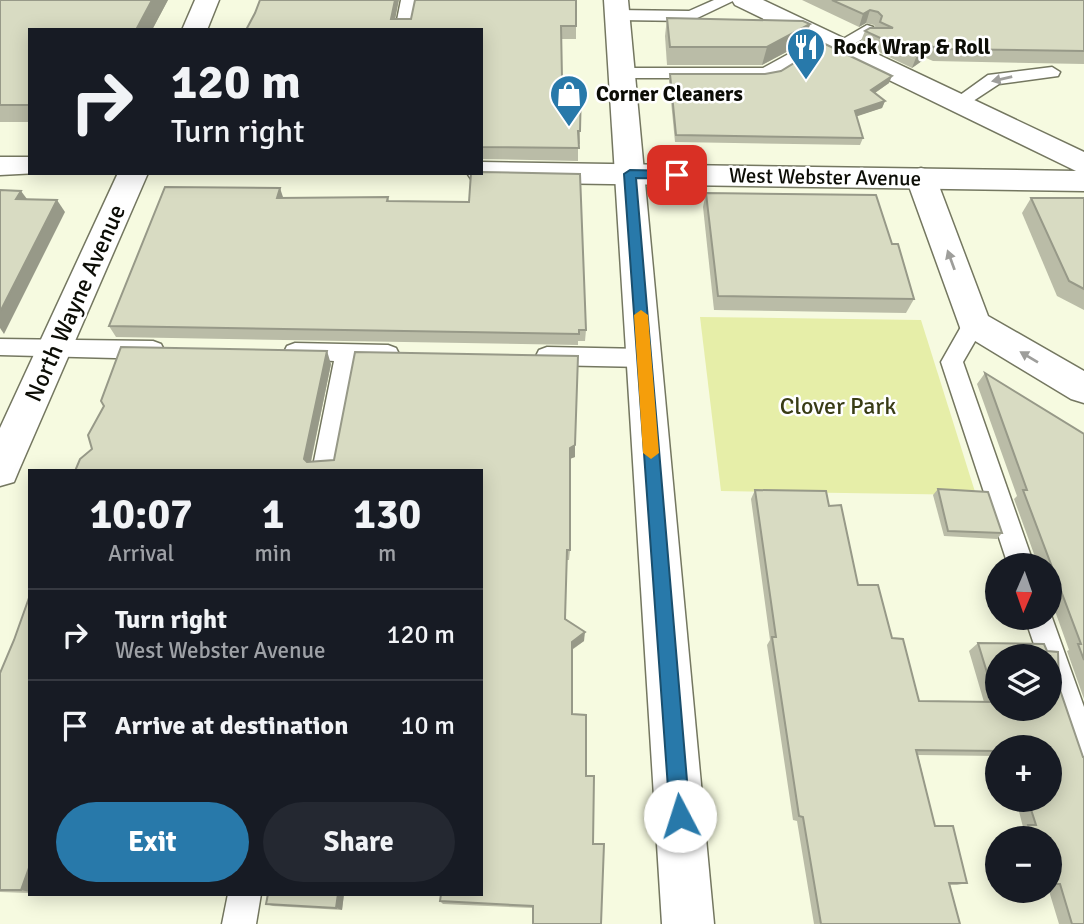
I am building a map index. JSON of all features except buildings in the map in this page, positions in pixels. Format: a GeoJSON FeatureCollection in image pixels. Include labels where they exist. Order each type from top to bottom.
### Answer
{"type":"FeatureCollection","features":[{"type":"Feature","properties":{"kind":"street"},"geometry":{"type":"LineString","coordinates":[[195,28],[207,0]]}},
{"type":"Feature","properties":{"kind":"street"},"geometry":{"type":"LineString","coordinates":[[744,0],[1084,164]]}},
{"type":"Feature","properties":{"kind":"street"},"geometry":{"type":"LineString","coordinates":[[616,7],[688,924]]}},
{"type":"Feature","properties":{"kind":"street"},"geometry":{"type":"LineString","coordinates":[[0,166],[28,166]]}},
{"type":"Feature","properties":{"kind":"street","name":"West Webster Avenue"},"geometry":{"type":"LineString","coordinates":[[483,172],[1084,181]]}},
{"type":"Feature","properties":{"kind":"street","name":"North Wayne Avenue"},"geometry":{"type":"LineString","coordinates":[[0,470],[132,175]]}},
{"type":"Feature","properties":{"kind":"street"},"geometry":{"type":"LineString","coordinates":[[921,178],[974,324],[1084,389]]}},
{"type":"Feature","properties":{"kind":"lane"},"geometry":{"type":"LineString","coordinates":[[403,28],[409,0]]}},
{"type":"Feature","properties":{"kind":"lane"},"geometry":{"type":"LineString","coordinates":[[616,7],[691,16],[727,0]]}},
{"type":"Feature","properties":{"kind":"lane"},"geometry":{"type":"LineString","coordinates":[[622,73],[763,73],[773,71],[832,42],[867,30]]}},
{"type":"Feature","properties":{"kind":"lane"},"geometry":{"type":"LineString","coordinates":[[958,103],[994,79],[1052,72]]}},
{"type":"Feature","properties":{"kind":"lane"},"geometry":{"type":"LineString","coordinates":[[974,324],[951,362],[1017,553]]}},
{"type":"Feature","properties":{"kind":"lane"},"geometry":{"type":"LineString","coordinates":[[0,347],[179,350]]}},
{"type":"Feature","properties":{"kind":"lane"},"geometry":{"type":"LineString","coordinates":[[277,352],[415,354]]}},
{"type":"Feature","properties":{"kind":"lane"},"geometry":{"type":"LineString","coordinates":[[324,469],[347,353]]}},
{"type":"Feature","properties":{"kind":"lane"},"geometry":{"type":"LineString","coordinates":[[524,356],[644,358]]}},
{"type":"Feature","properties":{"kind":"lane"},"geometry":{"type":"LineString","coordinates":[[1043,630],[1084,750]]}},
{"type":"Feature","properties":{"kind":"lane"},"geometry":{"type":"LineString","coordinates":[[239,924],[245,896]]}},
{"type":"Feature","properties":{"kind":"green space","name":"Clover Park"},"geometry":{"type":"Polygon","coordinates":[[[700,317],[921,320],[976,495],[721,491],[700,317]]]}},
{"type":"Feature","properties":{"kind":"slow traffic"},"geometry":{"type":"LineString","coordinates":[[641,315],[651,453]]}},
{"type":"Feature","properties":{"kind":"place","name":"Rock Wrap & Roll"},"geometry":{"type":"Point","coordinates":[806,81]}},
{"type":"Feature","properties":{"kind":"place","name":"Corner Cleaners"},"geometry":{"type":"Point","coordinates":[569,128]}},
{"type":"Feature","properties":{"kind":"route"},"geometry":{"type":"LineString","coordinates":[[677,175],[630,174],[680,816]]}}]}
